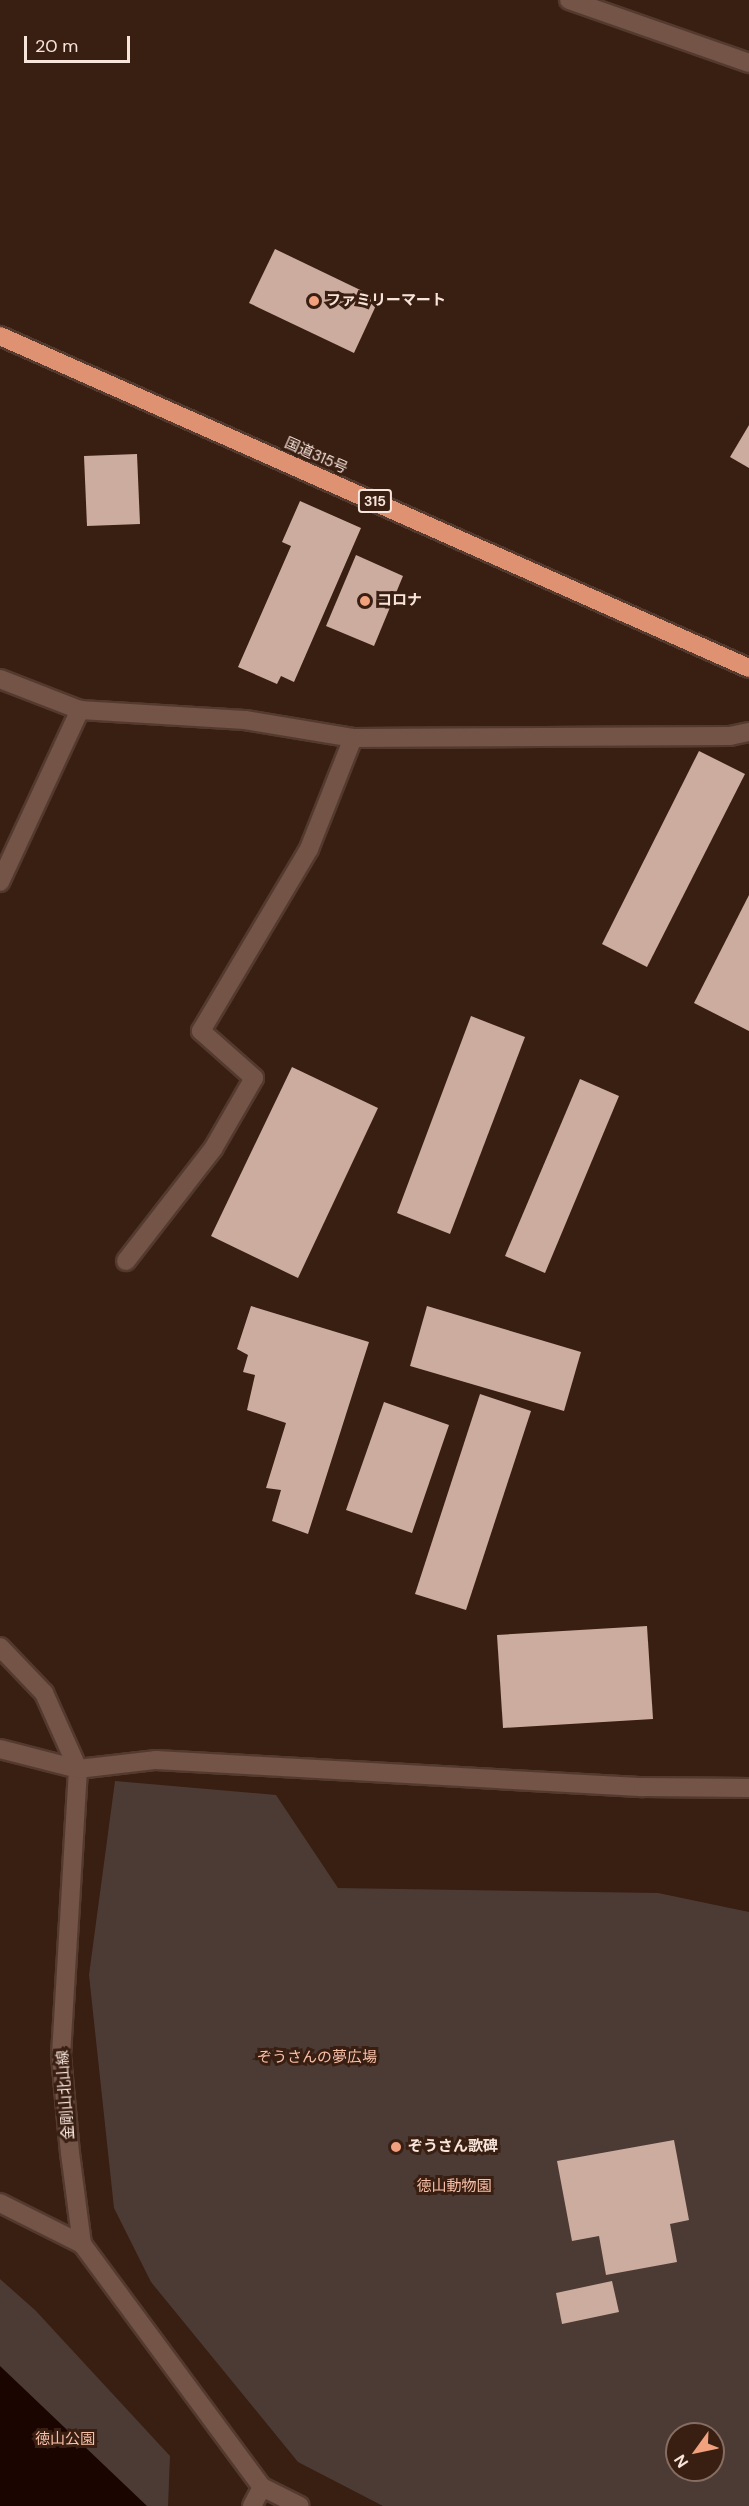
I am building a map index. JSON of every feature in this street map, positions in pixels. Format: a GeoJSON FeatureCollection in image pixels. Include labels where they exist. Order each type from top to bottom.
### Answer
{"type":"FeatureCollection","features":[{"type":"Feature","properties":{"kind":"highway","name":"国道315号"},"geometry":{"type":"LineString","coordinates":[[0,336],[749,668]]}},
{"type":"Feature","properties":{"kind":"street"},"geometry":{"type":"LineString","coordinates":[[569,0],[748,57]]}},
{"type":"Feature","properties":{"kind":"street"},"geometry":{"type":"LineString","coordinates":[[0,679],[80,710],[245,720],[353,738],[730,736],[749,732]]}},
{"type":"Feature","properties":{"kind":"street"},"geometry":{"type":"LineString","coordinates":[[0,882],[80,710]]}},
{"type":"Feature","properties":{"kind":"street"},"geometry":{"type":"LineString","coordinates":[[126,1261],[213,1149],[254,1078],[201,1031],[309,849],[353,738]]}},
{"type":"Feature","properties":{"kind":"street","name":"金剛山北山線"},"geometry":{"type":"LineString","coordinates":[[0,1647],[44,1693],[78,1769],[61,2056],[70,2153],[82,2244],[262,2487]]}},
{"type":"Feature","properties":{"kind":"street"},"geometry":{"type":"LineString","coordinates":[[0,1749],[78,1769],[156,1760],[643,1787],[749,1788]]}},
{"type":"Feature","properties":{"kind":"street"},"geometry":{"type":"LineString","coordinates":[[0,2203],[82,2244]]}},
{"type":"Feature","properties":{"kind":"street"},"geometry":{"type":"LineString","coordinates":[[252,2506],[262,2487],[300,2506]]}},
{"type":"Feature","properties":{"kind":"green space","name":"徳山動物園"},"geometry":{"type":"Polygon","coordinates":[[[115,1781],[276,1795],[338,1888],[658,1893],[749,1912],[749,2506],[383,2506],[298,2462],[151,2282],[114,2208],[89,1975],[115,1781]]]}},
{"type":"Feature","properties":{"kind":"green space","name":"徳山公園"},"geometry":{"type":"Polygon","coordinates":[[[0,2279],[35,2310],[170,2456],[168,2506],[0,2506],[0,2279]]]}},
{"type":"Feature","properties":{"kind":"shaded area"},"geometry":{"type":"Polygon","coordinates":[[[0,2366],[147,2506],[0,2506],[0,2366]]]}},
{"type":"Feature","properties":{"kind":"building","name":"ファミリーマート"},"geometry":{"type":"Polygon","coordinates":[[[275,249],[379,299],[354,353],[249,303],[275,249]]]}},
{"type":"Feature","properties":{"kind":"building"},"geometry":{"type":"Polygon","coordinates":[[[749,425],[749,468],[730,457],[749,425]]]}},
{"type":"Feature","properties":{"kind":"building"},"geometry":{"type":"Polygon","coordinates":[[[137,454],[140,524],[87,526],[84,456],[137,454]]]}},
{"type":"Feature","properties":{"kind":"building"},"geometry":{"type":"Polygon","coordinates":[[[300,501],[361,528],[294,682],[281,676],[277,684],[238,667],[291,546],[282,542],[300,501]]]}},
{"type":"Feature","properties":{"kind":"building","name":"コロナ"},"geometry":{"type":"Polygon","coordinates":[[[356,555],[403,576],[374,646],[326,626],[356,555]]]}},
{"type":"Feature","properties":{"kind":"building"},"geometry":{"type":"Polygon","coordinates":[[[699,751],[745,774],[647,967],[602,944],[699,751]]]}},
{"type":"Feature","properties":{"kind":"building"},"geometry":{"type":"Polygon","coordinates":[[[749,895],[749,1031],[694,1003],[749,895]]]}},
{"type":"Feature","properties":{"kind":"building"},"geometry":{"type":"Polygon","coordinates":[[[471,1016],[525,1037],[450,1234],[397,1213],[471,1016]]]}},
{"type":"Feature","properties":{"kind":"building"},"geometry":{"type":"Polygon","coordinates":[[[292,1067],[378,1108],[298,1278],[211,1236],[292,1067]]]}},
{"type":"Feature","properties":{"kind":"building"},"geometry":{"type":"Polygon","coordinates":[[[580,1079],[619,1096],[545,1273],[505,1256],[580,1079]]]}},
{"type":"Feature","properties":{"kind":"building"},"geometry":{"type":"Polygon","coordinates":[[[251,1306],[369,1342],[308,1534],[272,1521],[281,1490],[266,1488],[286,1423],[247,1410],[255,1375],[243,1372],[248,1355],[237,1349],[251,1306]]]}},
{"type":"Feature","properties":{"kind":"building"},"geometry":{"type":"Polygon","coordinates":[[[427,1306],[581,1352],[564,1411],[410,1366],[427,1306]]]}},
{"type":"Feature","properties":{"kind":"building"},"geometry":{"type":"Polygon","coordinates":[[[480,1394],[531,1411],[466,1610],[415,1594],[480,1394]]]}},
{"type":"Feature","properties":{"kind":"building"},"geometry":{"type":"Polygon","coordinates":[[[384,1402],[449,1425],[412,1533],[346,1510],[384,1402]]]}},
{"type":"Feature","properties":{"kind":"building"},"geometry":{"type":"Polygon","coordinates":[[[647,1626],[653,1719],[503,1728],[497,1635],[647,1626]]]}},
{"type":"Feature","properties":{"kind":"building"},"geometry":{"type":"Polygon","coordinates":[[[674,2140],[689,2220],[670,2224],[677,2262],[606,2275],[599,2236],[572,2241],[557,2161],[674,2140]]]}},
{"type":"Feature","properties":{"kind":"building"},"geometry":{"type":"Polygon","coordinates":[[[612,2281],[619,2312],[562,2324],[556,2293],[612,2281]]]}},
{"type":"Feature","properties":{"kind":"place","name":"ファミリーマート"},"geometry":{"type":"Point","coordinates":[314,301]}},
{"type":"Feature","properties":{"kind":"place","name":"コロナ"},"geometry":{"type":"Point","coordinates":[365,601]}},
{"type":"Feature","properties":{"kind":"place","name":"ぞうさん歌碑"},"geometry":{"type":"Point","coordinates":[396,2147]}},
{"type":"Feature","properties":{"kind":"park label","name":"ぞうさんの夢広場"},"geometry":{"type":"Point","coordinates":[317,2058]}}]}
